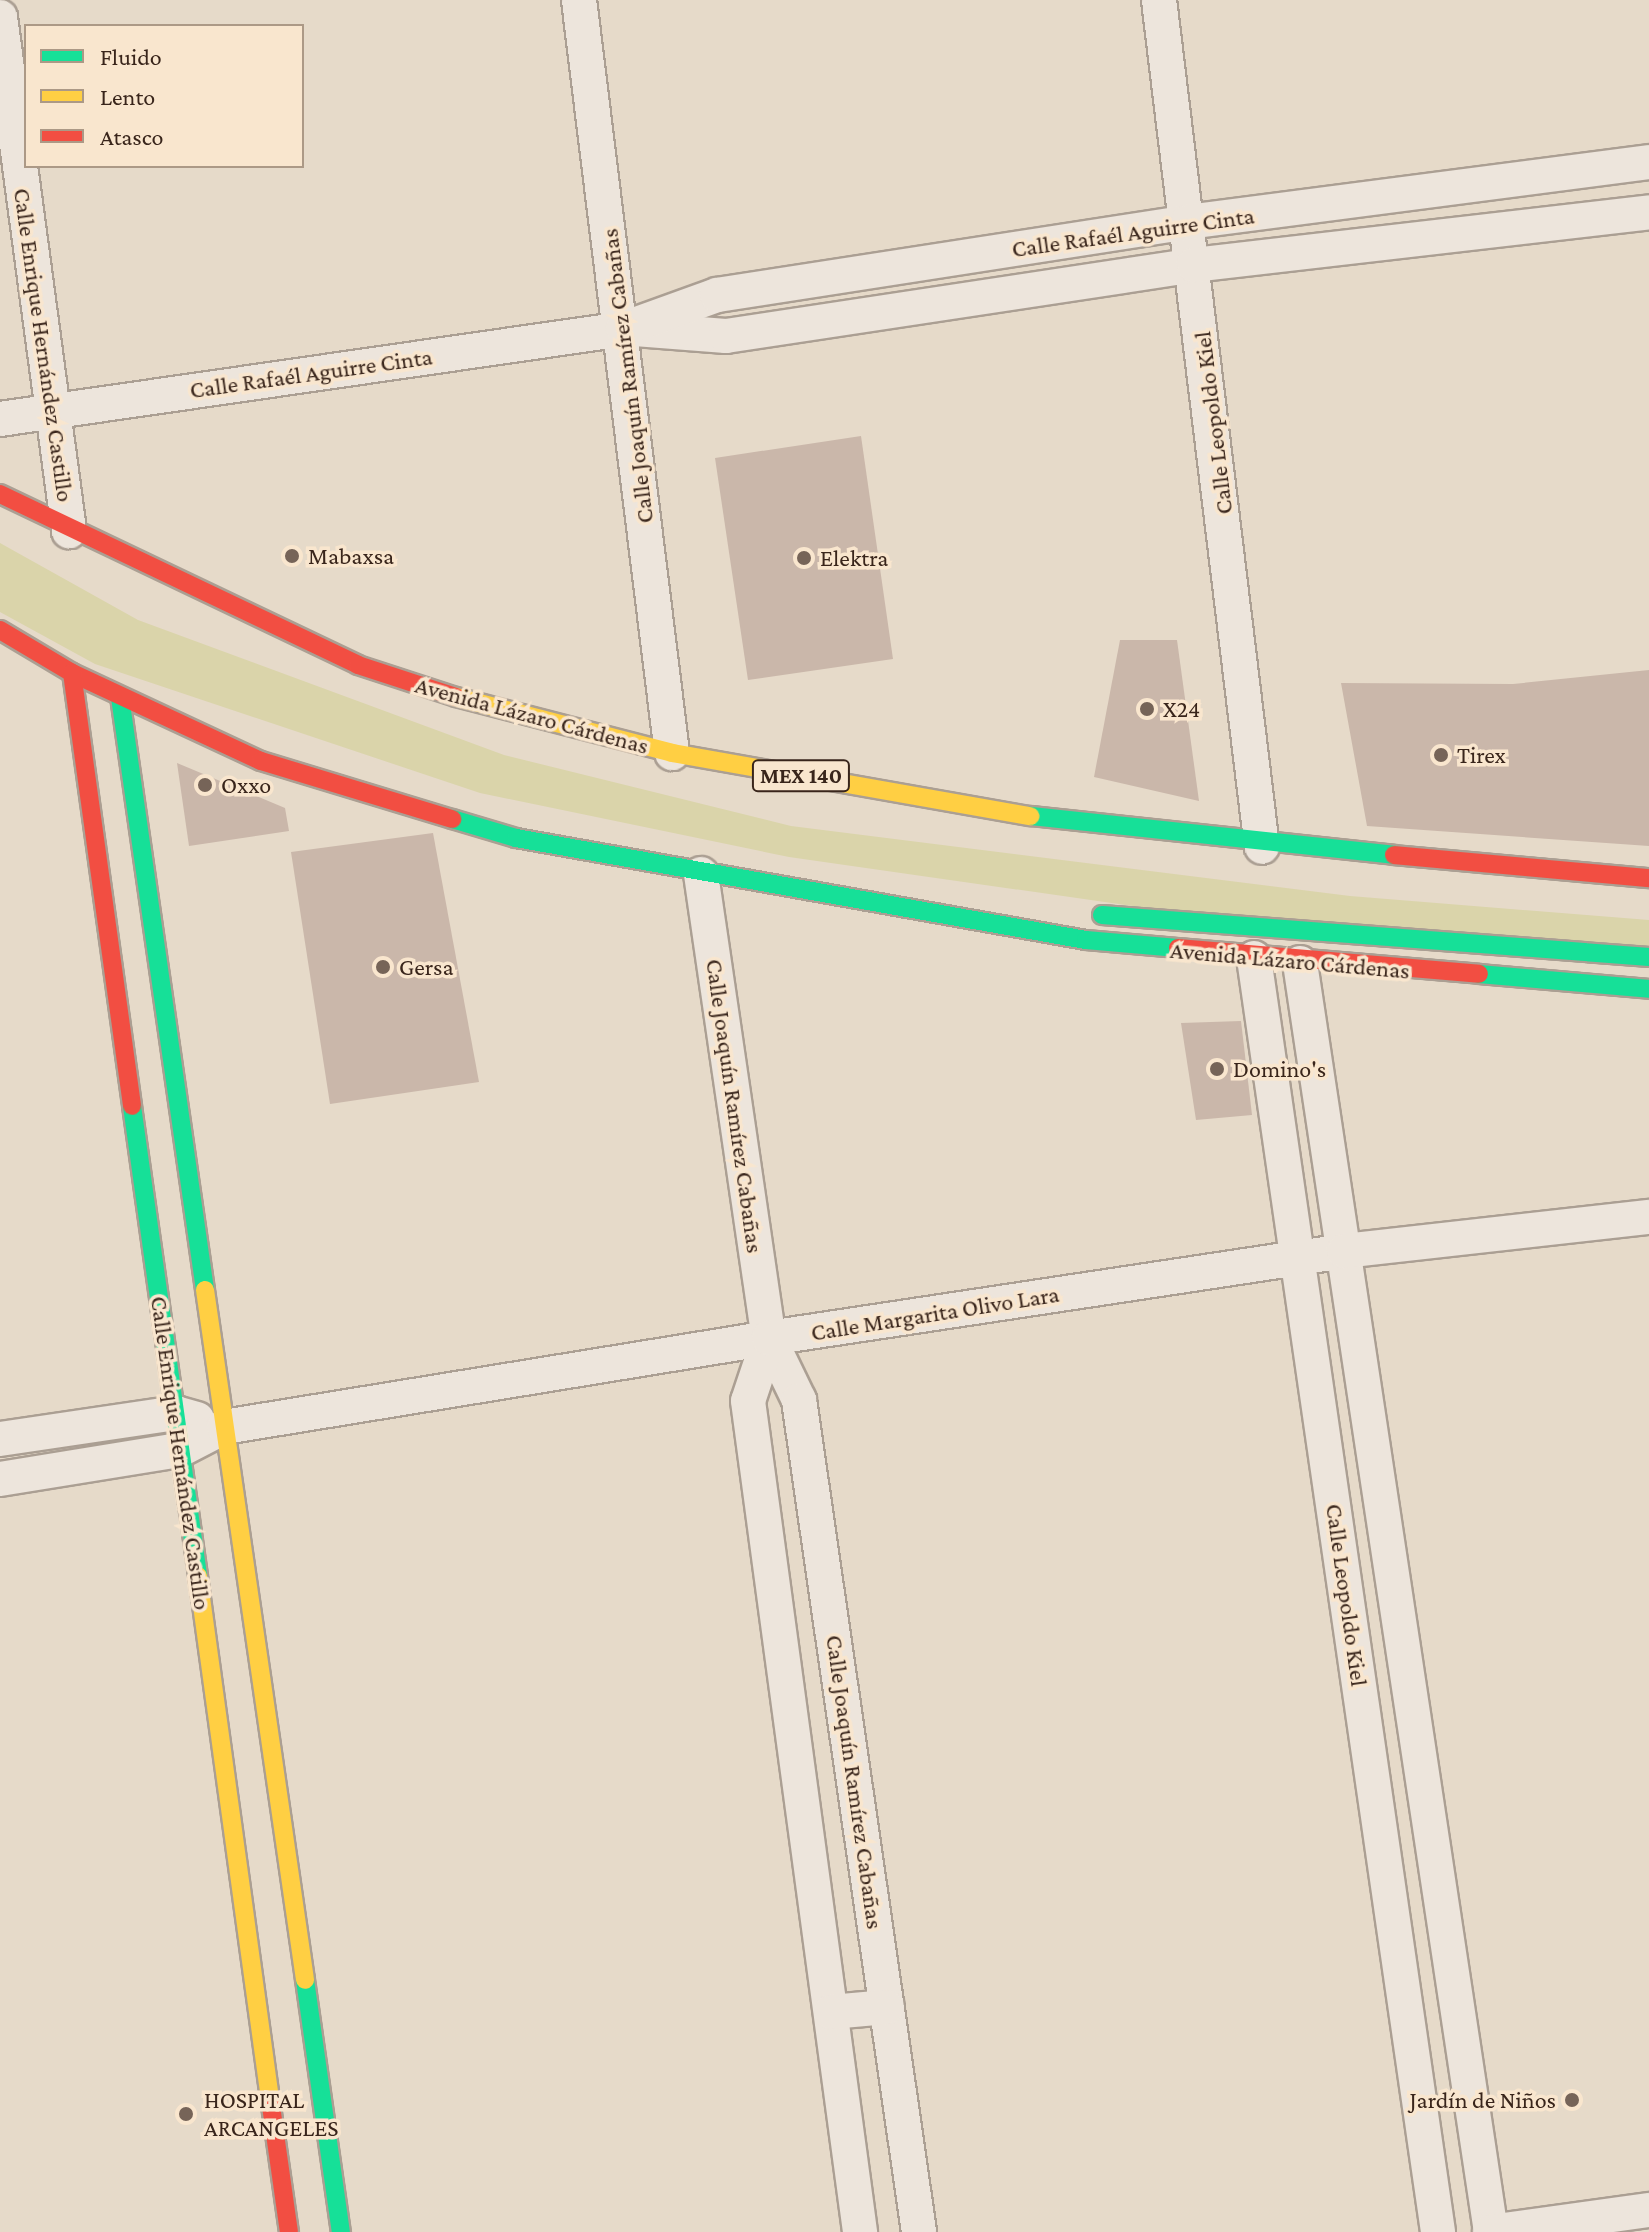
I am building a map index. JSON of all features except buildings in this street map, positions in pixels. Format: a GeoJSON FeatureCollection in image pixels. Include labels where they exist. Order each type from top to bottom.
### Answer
{"type":"FeatureCollection","features":[{"type":"Feature","properties":{"kind":"main road","name":"Avenida Lázaro Cárdenas"},"geometry":{"type":"LineString","coordinates":[[0,494],[69,531],[358,665],[501,712],[672,753],[957,804],[1262,847],[1649,878]]}},
{"type":"Feature","properties":{"kind":"main road","name":"Avenida Lázaro Cárdenas"},"geometry":{"type":"LineString","coordinates":[[0,630],[72,673],[261,761],[516,838],[932,916],[1300,963],[1649,989]]}},
{"type":"Feature","properties":{"kind":"main road","name":"Calle Enrique Hernández Castillo"},"geometry":{"type":"LineString","coordinates":[[72,673],[289,2232]]}},
{"type":"Feature","properties":{"kind":"main road","name":"Calle Enrique Hernández Castillo"},"geometry":{"type":"LineString","coordinates":[[120,697],[341,2232]]}},
{"type":"Feature","properties":{"kind":"main road","name":"Avenida Lázaro Cárdenas"},"geometry":{"type":"LineString","coordinates":[[957,804],[1077,843]]}},
{"type":"Feature","properties":{"kind":"main road","name":"Avenida Lázaro Cárdenas"},"geometry":{"type":"LineString","coordinates":[[932,916],[1134,915],[1649,957]]}},
{"type":"Feature","properties":{"kind":"street","name":"Calle Joaquín Ramírez Cabañas"},"geometry":{"type":"LineString","coordinates":[[579,0],[623,329],[672,753]]}},
{"type":"Feature","properties":{"kind":"street","name":"Calle Leopoldo Kiel"},"geometry":{"type":"LineString","coordinates":[[1159,0],[1194,265],[1262,847]]}},
{"type":"Feature","properties":{"kind":"street","name":"Calle Enrique Hernández Castillo"},"geometry":{"type":"LineString","coordinates":[[0,17],[69,531]]}},
{"type":"Feature","properties":{"kind":"street","name":"Calle Rafaél Aguirre Cinta"},"geometry":{"type":"LineString","coordinates":[[0,419],[623,329],[717,295],[1188,222],[1649,162]]}},
{"type":"Feature","properties":{"kind":"street","name":"Calle Rafaél Aguirre Cinta"},"geometry":{"type":"LineString","coordinates":[[623,329],[726,336],[1194,265],[1649,212]]}},
{"type":"Feature","properties":{"kind":"street","name":"Calle Joaquín Ramírez Cabañas"},"geometry":{"type":"LineString","coordinates":[[701,874],[769,1338],[799,1400],[919,2232]]}},
{"type":"Feature","properties":{"kind":"street","name":"Calle Leopoldo Kiel"},"geometry":{"type":"LineString","coordinates":[[1254,958],[1438,2232]]}},
{"type":"Feature","properties":{"kind":"street","name":"Calle Leopoldo Kiel"},"geometry":{"type":"LineString","coordinates":[[1300,963],[1490,2232]]}},
{"type":"Feature","properties":{"kind":"street","name":"Calle Margarita Olivo Lara"},"geometry":{"type":"LineString","coordinates":[[0,1479],[180,1450],[224,1427],[769,1338],[1344,1251],[1649,1217]]}},
{"type":"Feature","properties":{"kind":"street","name":"Calle Joaquín Ramírez Cabañas"},"geometry":{"type":"LineString","coordinates":[[769,1338],[748,1401],[860,2232]]}},
{"type":"Feature","properties":{"kind":"street","name":"Calle Margarita Olivo Lara"},"geometry":{"type":"LineString","coordinates":[[0,1439],[176,1413],[224,1427]]}},
{"type":"Feature","properties":{"kind":"street"},"geometry":{"type":"LineString","coordinates":[[788,1696],[842,1688]]}},
{"type":"Feature","properties":{"kind":"street"},"geometry":{"type":"LineString","coordinates":[[831,2012],[887,2007]]}},
{"type":"Feature","properties":{"kind":"street"},"geometry":{"type":"LineString","coordinates":[[1490,2232],[1649,2210]]}},
{"type":"Feature","properties":{"kind":"shaded area"},"geometry":{"type":"Polygon","coordinates":[[[0,543],[138,620],[504,755],[791,826],[1350,896],[1649,920],[1649,954],[1343,936],[789,857],[480,793],[95,664],[0,612],[0,543]]]}},
{"type":"Feature","properties":{"kind":"traffic: fast"},"geometry":{"type":"LineString","coordinates":[[120,697],[205,1290]]}},
{"type":"Feature","properties":{"kind":"traffic: fast"},"geometry":{"type":"LineString","coordinates":[[1031,816],[1394,855]]}},
{"type":"Feature","properties":{"kind":"traffic: fast"},"geometry":{"type":"LineString","coordinates":[[452,819],[516,838],[1086,940],[1178,948]]}},
{"type":"Feature","properties":{"kind":"traffic: fast"},"geometry":{"type":"LineString","coordinates":[[1102,915],[1649,957]]}},
{"type":"Feature","properties":{"kind":"traffic: fast"},"geometry":{"type":"LineString","coordinates":[[1479,974],[1649,989]]}},
{"type":"Feature","properties":{"kind":"traffic: fast"},"geometry":{"type":"LineString","coordinates":[[132,1106],[198,1576]]}},
{"type":"Feature","properties":{"kind":"traffic: fast"},"geometry":{"type":"LineString","coordinates":[[305,1980],[341,2232]]}},
{"type":"Feature","properties":{"kind":"traffic: slow"},"geometry":{"type":"LineString","coordinates":[[456,697],[672,753],[1031,816]]}},
{"type":"Feature","properties":{"kind":"traffic: slow"},"geometry":{"type":"LineString","coordinates":[[205,1290],[305,1980]]}},
{"type":"Feature","properties":{"kind":"traffic: slow"},"geometry":{"type":"LineString","coordinates":[[198,1576],[271,2106]]}},
{"type":"Feature","properties":{"kind":"traffic: jam"},"geometry":{"type":"LineString","coordinates":[[0,494],[358,665],[456,697]]}},
{"type":"Feature","properties":{"kind":"traffic: jam"},"geometry":{"type":"LineString","coordinates":[[0,630],[72,673],[261,761],[452,819]]}},
{"type":"Feature","properties":{"kind":"traffic: jam"},"geometry":{"type":"LineString","coordinates":[[72,673],[132,1106]]}},
{"type":"Feature","properties":{"kind":"traffic: jam"},"geometry":{"type":"LineString","coordinates":[[1394,855],[1649,878]]}},
{"type":"Feature","properties":{"kind":"traffic: jam"},"geometry":{"type":"LineString","coordinates":[[1178,948],[1479,974]]}},
{"type":"Feature","properties":{"kind":"traffic: jam"},"geometry":{"type":"LineString","coordinates":[[271,2106],[289,2232]]}},
{"type":"Feature","properties":{"kind":"place","name":"Mabaxsa"},"geometry":{"type":"Point","coordinates":[292,556]}},
{"type":"Feature","properties":{"kind":"place","name":"Elektra"},"geometry":{"type":"Point","coordinates":[804,558]}},
{"type":"Feature","properties":{"kind":"place","name":"X24"},"geometry":{"type":"Point","coordinates":[1147,709]}},
{"type":"Feature","properties":{"kind":"place","name":"Tirex"},"geometry":{"type":"Point","coordinates":[1441,755]}},
{"type":"Feature","properties":{"kind":"place","name":"Oxxo"},"geometry":{"type":"Point","coordinates":[205,785]}},
{"type":"Feature","properties":{"kind":"place","name":"Gersa"},"geometry":{"type":"Point","coordinates":[383,967]}},
{"type":"Feature","properties":{"kind":"place","name":"Domino's"},"geometry":{"type":"Point","coordinates":[1217,1069]}},
{"type":"Feature","properties":{"kind":"place","name":"Jardín de Niños"},"geometry":{"type":"Point","coordinates":[1572,2100]}},
{"type":"Feature","properties":{"kind":"place","name":"HOSPITAL ARCANGELES"},"geometry":{"type":"Point","coordinates":[186,2114]}}]}
